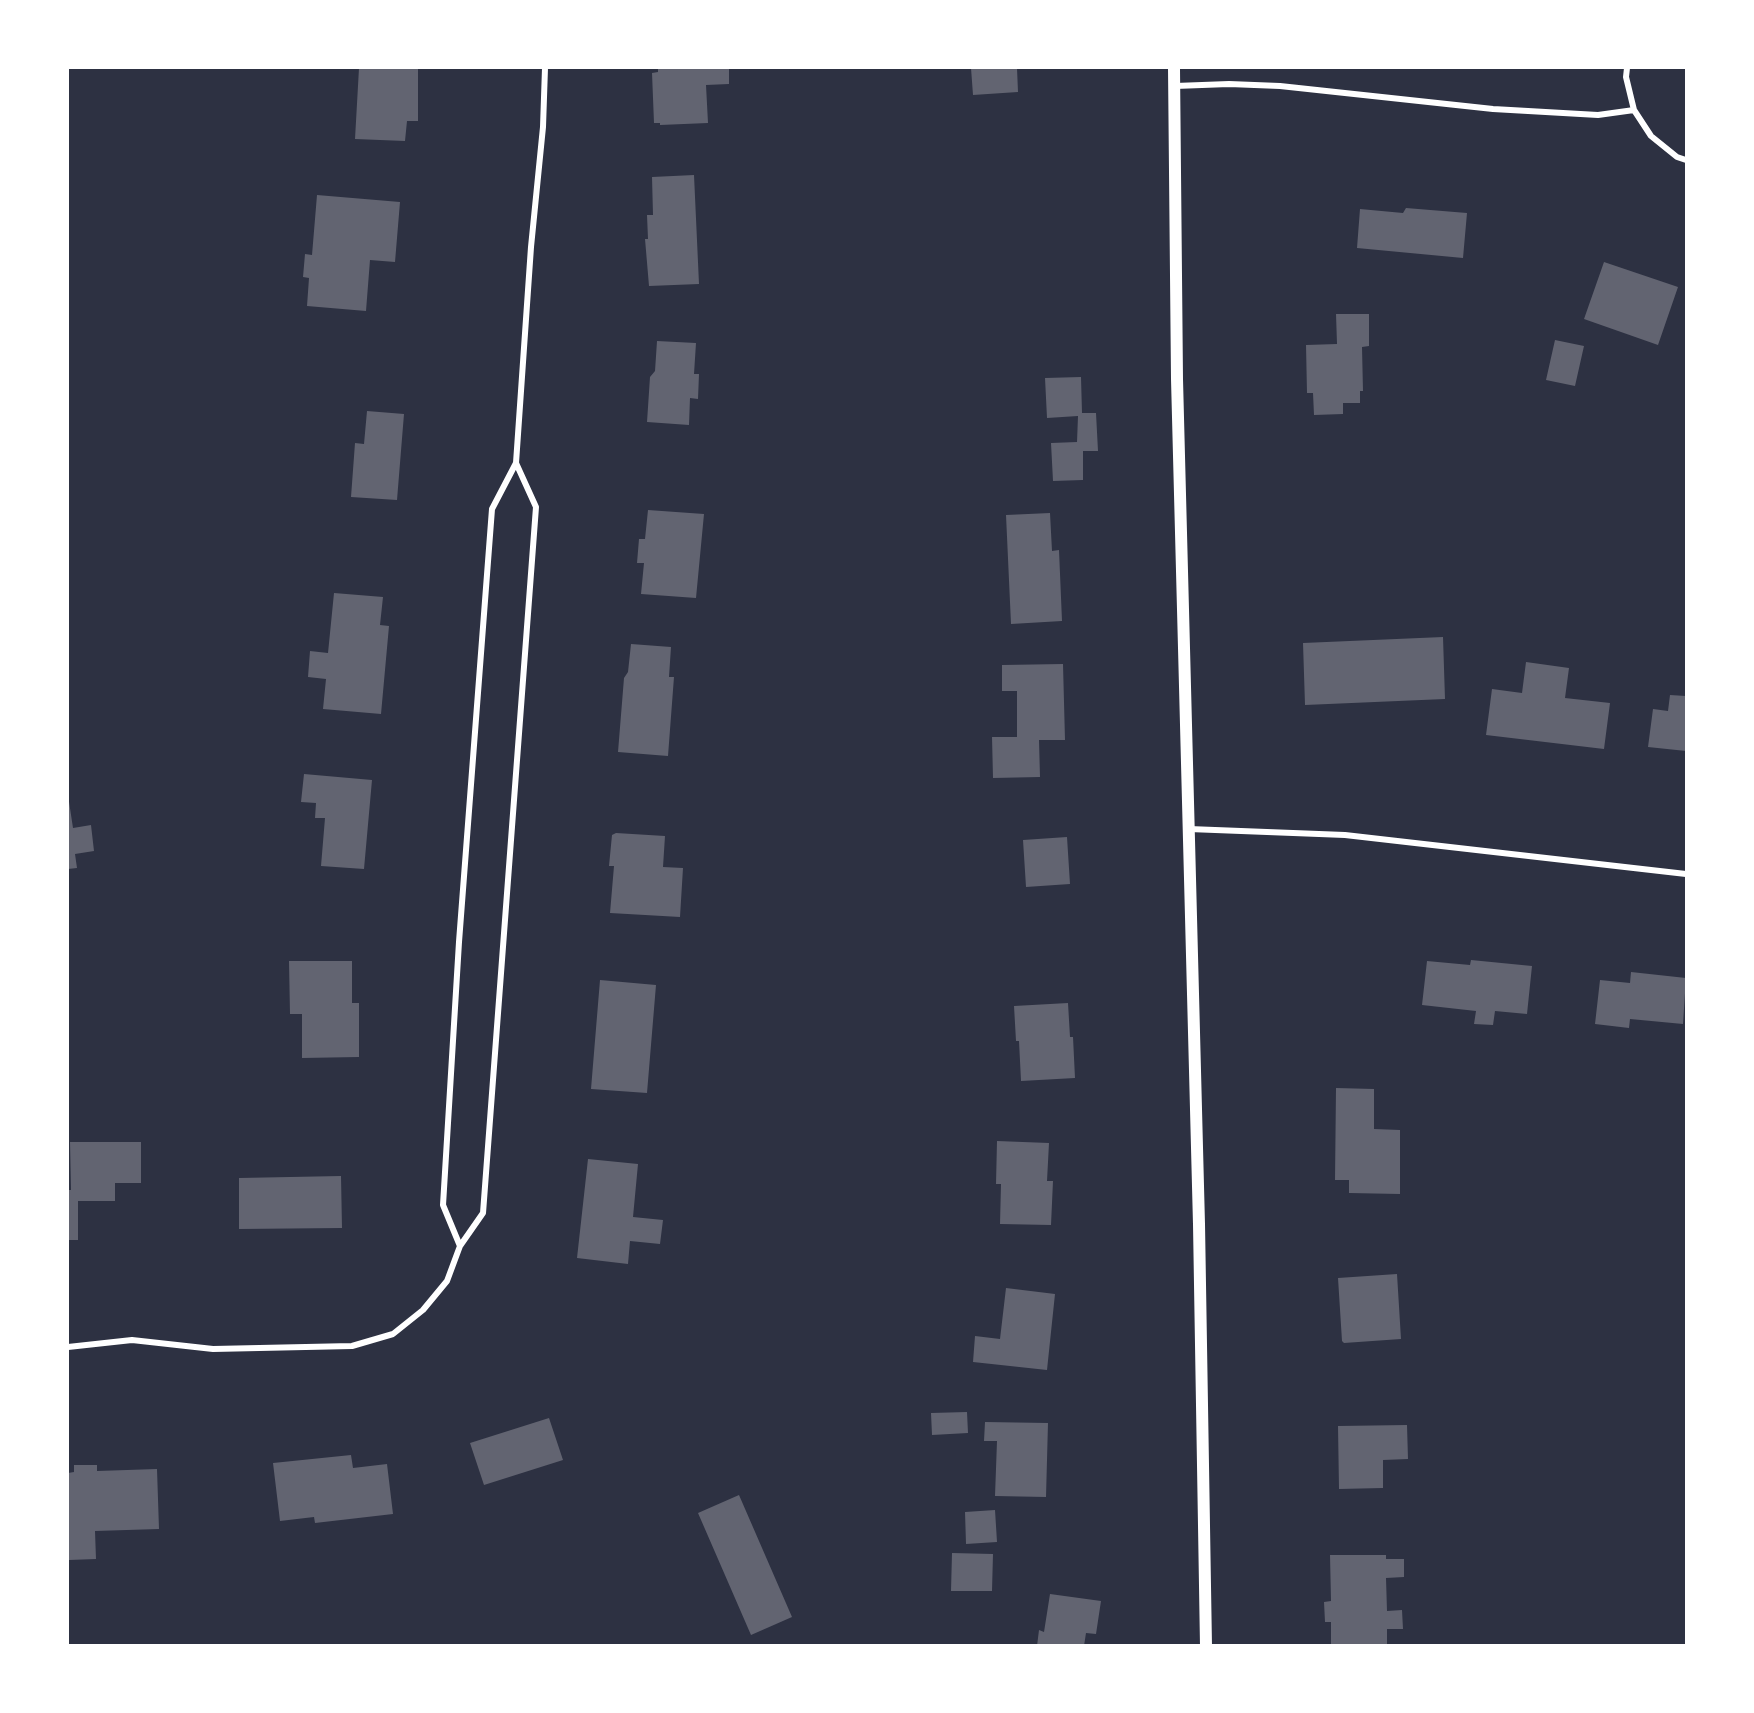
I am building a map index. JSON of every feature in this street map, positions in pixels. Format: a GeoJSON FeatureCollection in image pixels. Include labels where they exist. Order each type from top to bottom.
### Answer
{"type":"FeatureCollection","features":[{"type":"Feature","properties":{"kind":"main road"},"geometry":{"type":"LineString","coordinates":[[1174,68],[1177,379],[1200,1235],[1206,1646]]}},
{"type":"Feature","properties":{"kind":"street"},"geometry":{"type":"LineString","coordinates":[[460,1246],[443,1205],[459,954],[492,509],[516,463],[531,247],[543,127],[544,68]]}},
{"type":"Feature","properties":{"kind":"street"},"geometry":{"type":"LineString","coordinates":[[1627,68],[1626,77],[1634,110],[1651,136],[1677,157],[1686,160]]}},
{"type":"Feature","properties":{"kind":"street"},"geometry":{"type":"LineString","coordinates":[[1174,86],[1230,84],[1280,86],[1493,109],[1598,115],[1634,110]]}},
{"type":"Feature","properties":{"kind":"street"},"geometry":{"type":"LineString","coordinates":[[68,1347],[132,1340],[213,1348],[352,1346],[393,1334],[423,1310],[447,1281],[460,1246],[483,1213],[536,507],[516,463]]}},
{"type":"Feature","properties":{"kind":"street"},"geometry":{"type":"LineString","coordinates":[[1188,829],[1345,835],[1686,874]]}},
{"type":"Feature","properties":{"kind":"building"},"geometry":{"type":"Polygon","coordinates":[[[359,68],[418,68],[418,121],[407,121],[405,141],[355,139],[359,68]]]}},
{"type":"Feature","properties":{"kind":"building"},"geometry":{"type":"Polygon","coordinates":[[[658,68],[729,68],[729,84],[706,85],[708,123],[660,125],[660,123],[654,123],[652,73],[658,72],[658,68]]]}},
{"type":"Feature","properties":{"kind":"building"},"geometry":{"type":"Polygon","coordinates":[[[971,68],[1017,68],[1018,92],[973,95],[971,68]]]}},
{"type":"Feature","properties":{"kind":"building"},"geometry":{"type":"Polygon","coordinates":[[[694,175],[699,284],[649,286],[645,239],[648,239],[647,215],[653,215],[652,177],[694,175]]]}},
{"type":"Feature","properties":{"kind":"building"},"geometry":{"type":"Polygon","coordinates":[[[317,195],[400,202],[395,262],[370,260],[366,311],[307,306],[309,278],[303,277],[305,254],[312,255],[317,195]]]}},
{"type":"Feature","properties":{"kind":"building"},"geometry":{"type":"Polygon","coordinates":[[[1406,208],[1467,213],[1463,258],[1357,248],[1360,209],[1403,213],[1406,208]]]}},
{"type":"Feature","properties":{"kind":"building"},"geometry":{"type":"Polygon","coordinates":[[[1604,262],[1678,287],[1658,345],[1584,319],[1604,262]]]}},
{"type":"Feature","properties":{"kind":"building"},"geometry":{"type":"Polygon","coordinates":[[[1336,314],[1369,314],[1369,346],[1362,347],[1363,391],[1360,391],[1360,403],[1343,403],[1343,414],[1314,415],[1313,393],[1307,393],[1306,345],[1337,344],[1336,314]]]}},
{"type":"Feature","properties":{"kind":"building"},"geometry":{"type":"Polygon","coordinates":[[[1555,340],[1584,346],[1575,386],[1546,380],[1555,340]]]}},
{"type":"Feature","properties":{"kind":"building"},"geometry":{"type":"Polygon","coordinates":[[[657,341],[696,343],[694,374],[699,374],[698,399],[690,398],[689,425],[647,422],[650,377],[655,371],[657,341]]]}},
{"type":"Feature","properties":{"kind":"building"},"geometry":{"type":"Polygon","coordinates":[[[1081,377],[1082,413],[1096,413],[1098,451],[1083,451],[1083,480],[1053,481],[1051,443],[1077,442],[1078,416],[1047,418],[1045,378],[1081,377]]]}},
{"type":"Feature","properties":{"kind":"building"},"geometry":{"type":"Polygon","coordinates":[[[367,411],[404,414],[397,500],[351,497],[355,443],[364,444],[367,411]]]}},
{"type":"Feature","properties":{"kind":"building"},"geometry":{"type":"Polygon","coordinates":[[[648,510],[704,514],[696,598],[641,594],[644,563],[637,563],[639,539],[645,539],[648,510]]]}},
{"type":"Feature","properties":{"kind":"building"},"geometry":{"type":"Polygon","coordinates":[[[1050,513],[1052,551],[1059,550],[1062,621],[1011,624],[1006,515],[1050,513]]]}},
{"type":"Feature","properties":{"kind":"building"},"geometry":{"type":"Polygon","coordinates":[[[334,593],[383,597],[380,625],[389,626],[381,714],[323,709],[326,679],[308,677],[310,651],[328,653],[334,593]]]}},
{"type":"Feature","properties":{"kind":"building"},"geometry":{"type":"Polygon","coordinates":[[[1443,637],[1445,699],[1305,705],[1303,643],[1443,637]]]}},
{"type":"Feature","properties":{"kind":"building"},"geometry":{"type":"Polygon","coordinates":[[[631,644],[671,647],[669,677],[674,677],[668,756],[618,752],[624,678],[628,672],[631,644]]]}},
{"type":"Feature","properties":{"kind":"building"},"geometry":{"type":"Polygon","coordinates":[[[1526,662],[1569,668],[1565,698],[1610,703],[1604,749],[1486,735],[1492,689],[1522,693],[1526,662]]]}},
{"type":"Feature","properties":{"kind":"building"},"geometry":{"type":"Polygon","coordinates":[[[1063,664],[1065,740],[1039,740],[1040,777],[993,778],[992,737],[1017,737],[1017,691],[1002,691],[1002,665],[1063,664]]]}},
{"type":"Feature","properties":{"kind":"building"},"geometry":{"type":"Polygon","coordinates":[[[1670,695],[1686,696],[1686,751],[1648,747],[1653,709],[1668,711],[1670,695]]]}},
{"type":"Feature","properties":{"kind":"building"},"geometry":{"type":"Polygon","coordinates":[[[304,774],[372,780],[364,869],[321,866],[325,818],[315,818],[316,803],[301,802],[304,774]]]}},
{"type":"Feature","properties":{"kind":"building"},"geometry":{"type":"Polygon","coordinates":[[[68,795],[73,828],[91,825],[94,851],[75,854],[77,868],[68,869],[68,795]]]}},
{"type":"Feature","properties":{"kind":"building"},"geometry":{"type":"Polygon","coordinates":[[[616,833],[665,836],[663,867],[683,868],[680,917],[610,913],[614,866],[609,866],[612,835],[616,833]]]}},
{"type":"Feature","properties":{"kind":"building"},"geometry":{"type":"Polygon","coordinates":[[[1067,837],[1070,884],[1026,887],[1023,840],[1067,837]]]}},
{"type":"Feature","properties":{"kind":"building"},"geometry":{"type":"Polygon","coordinates":[[[1471,960],[1532,966],[1527,1014],[1495,1011],[1493,1025],[1474,1024],[1476,1011],[1422,1005],[1427,961],[1470,965],[1471,960]]]}},
{"type":"Feature","properties":{"kind":"building"},"geometry":{"type":"Polygon","coordinates":[[[289,961],[352,961],[352,1003],[359,1003],[359,1057],[302,1058],[302,1014],[290,1014],[289,961]]]}},
{"type":"Feature","properties":{"kind":"building"},"geometry":{"type":"Polygon","coordinates":[[[1631,972],[1686,978],[1683,1024],[1630,1019],[1629,1028],[1595,1024],[1600,980],[1630,983],[1631,972]]]}},
{"type":"Feature","properties":{"kind":"building"},"geometry":{"type":"Polygon","coordinates":[[[600,980],[656,985],[647,1093],[591,1089],[600,980]]]}},
{"type":"Feature","properties":{"kind":"building"},"geometry":{"type":"Polygon","coordinates":[[[1068,1003],[1070,1037],[1073,1037],[1075,1078],[1021,1081],[1014,1006],[1068,1003]]]}},
{"type":"Feature","properties":{"kind":"building"},"geometry":{"type":"Polygon","coordinates":[[[1336,1088],[1374,1089],[1374,1129],[1400,1130],[1400,1194],[1349,1193],[1349,1180],[1335,1180],[1336,1088]]]}},
{"type":"Feature","properties":{"kind":"building"},"geometry":{"type":"Polygon","coordinates":[[[997,1141],[1049,1143],[1047,1181],[1053,1181],[1051,1225],[1000,1224],[1001,1184],[996,1184],[997,1141]]]}},
{"type":"Feature","properties":{"kind":"building"},"geometry":{"type":"Polygon","coordinates":[[[70,1142],[141,1142],[141,1183],[115,1183],[115,1201],[78,1201],[78,1240],[68,1240],[68,1190],[71,1190],[70,1142]]]}},
{"type":"Feature","properties":{"kind":"building"},"geometry":{"type":"Polygon","coordinates":[[[588,1159],[638,1164],[633,1217],[663,1220],[660,1244],[630,1241],[628,1264],[577,1258],[588,1159]]]}},
{"type":"Feature","properties":{"kind":"building"},"geometry":{"type":"Polygon","coordinates":[[[341,1176],[342,1228],[239,1229],[239,1178],[341,1176]]]}},
{"type":"Feature","properties":{"kind":"building"},"geometry":{"type":"Polygon","coordinates":[[[1397,1274],[1401,1339],[1344,1343],[1342,1341],[1338,1278],[1397,1274]]]}},
{"type":"Feature","properties":{"kind":"building"},"geometry":{"type":"Polygon","coordinates":[[[1006,1288],[1055,1294],[1047,1370],[973,1362],[975,1336],[1000,1339],[1006,1288]]]}},
{"type":"Feature","properties":{"kind":"building"},"geometry":{"type":"Polygon","coordinates":[[[967,1412],[968,1433],[932,1435],[931,1413],[967,1412]]]}},
{"type":"Feature","properties":{"kind":"building"},"geometry":{"type":"Polygon","coordinates":[[[549,1418],[563,1460],[484,1485],[470,1443],[549,1418]]]}},
{"type":"Feature","properties":{"kind":"building"},"geometry":{"type":"Polygon","coordinates":[[[985,1422],[1048,1423],[1046,1497],[995,1496],[997,1441],[984,1441],[985,1422]]]}},
{"type":"Feature","properties":{"kind":"building"},"geometry":{"type":"Polygon","coordinates":[[[1407,1425],[1408,1459],[1383,1460],[1383,1488],[1339,1489],[1338,1426],[1407,1425]]]}},
{"type":"Feature","properties":{"kind":"building"},"geometry":{"type":"Polygon","coordinates":[[[351,1455],[353,1468],[387,1464],[393,1514],[315,1523],[314,1517],[280,1521],[273,1463],[351,1455]]]}},
{"type":"Feature","properties":{"kind":"building"},"geometry":{"type":"Polygon","coordinates":[[[74,1465],[97,1465],[97,1471],[157,1469],[159,1529],[95,1531],[96,1559],[69,1560],[68,1473],[74,1472],[74,1465]]]}},
{"type":"Feature","properties":{"kind":"building"},"geometry":{"type":"Polygon","coordinates":[[[739,1495],[792,1617],[751,1635],[698,1513],[739,1495]]]}},
{"type":"Feature","properties":{"kind":"building"},"geometry":{"type":"Polygon","coordinates":[[[995,1510],[997,1542],[966,1544],[965,1512],[995,1510]]]}},
{"type":"Feature","properties":{"kind":"building"},"geometry":{"type":"Polygon","coordinates":[[[952,1553],[993,1554],[992,1591],[951,1591],[952,1553]]]}},
{"type":"Feature","properties":{"kind":"building"},"geometry":{"type":"Polygon","coordinates":[[[1330,1555],[1386,1555],[1386,1559],[1404,1559],[1404,1577],[1386,1578],[1387,1611],[1402,1610],[1403,1629],[1387,1629],[1387,1646],[1331,1646],[1331,1622],[1325,1622],[1324,1602],[1331,1601],[1330,1555]]]}},
{"type":"Feature","properties":{"kind":"building"},"geometry":{"type":"Polygon","coordinates":[[[1050,1594],[1101,1601],[1096,1634],[1086,1633],[1084,1646],[1037,1646],[1039,1630],[1044,1632],[1050,1594]]]}}]}
